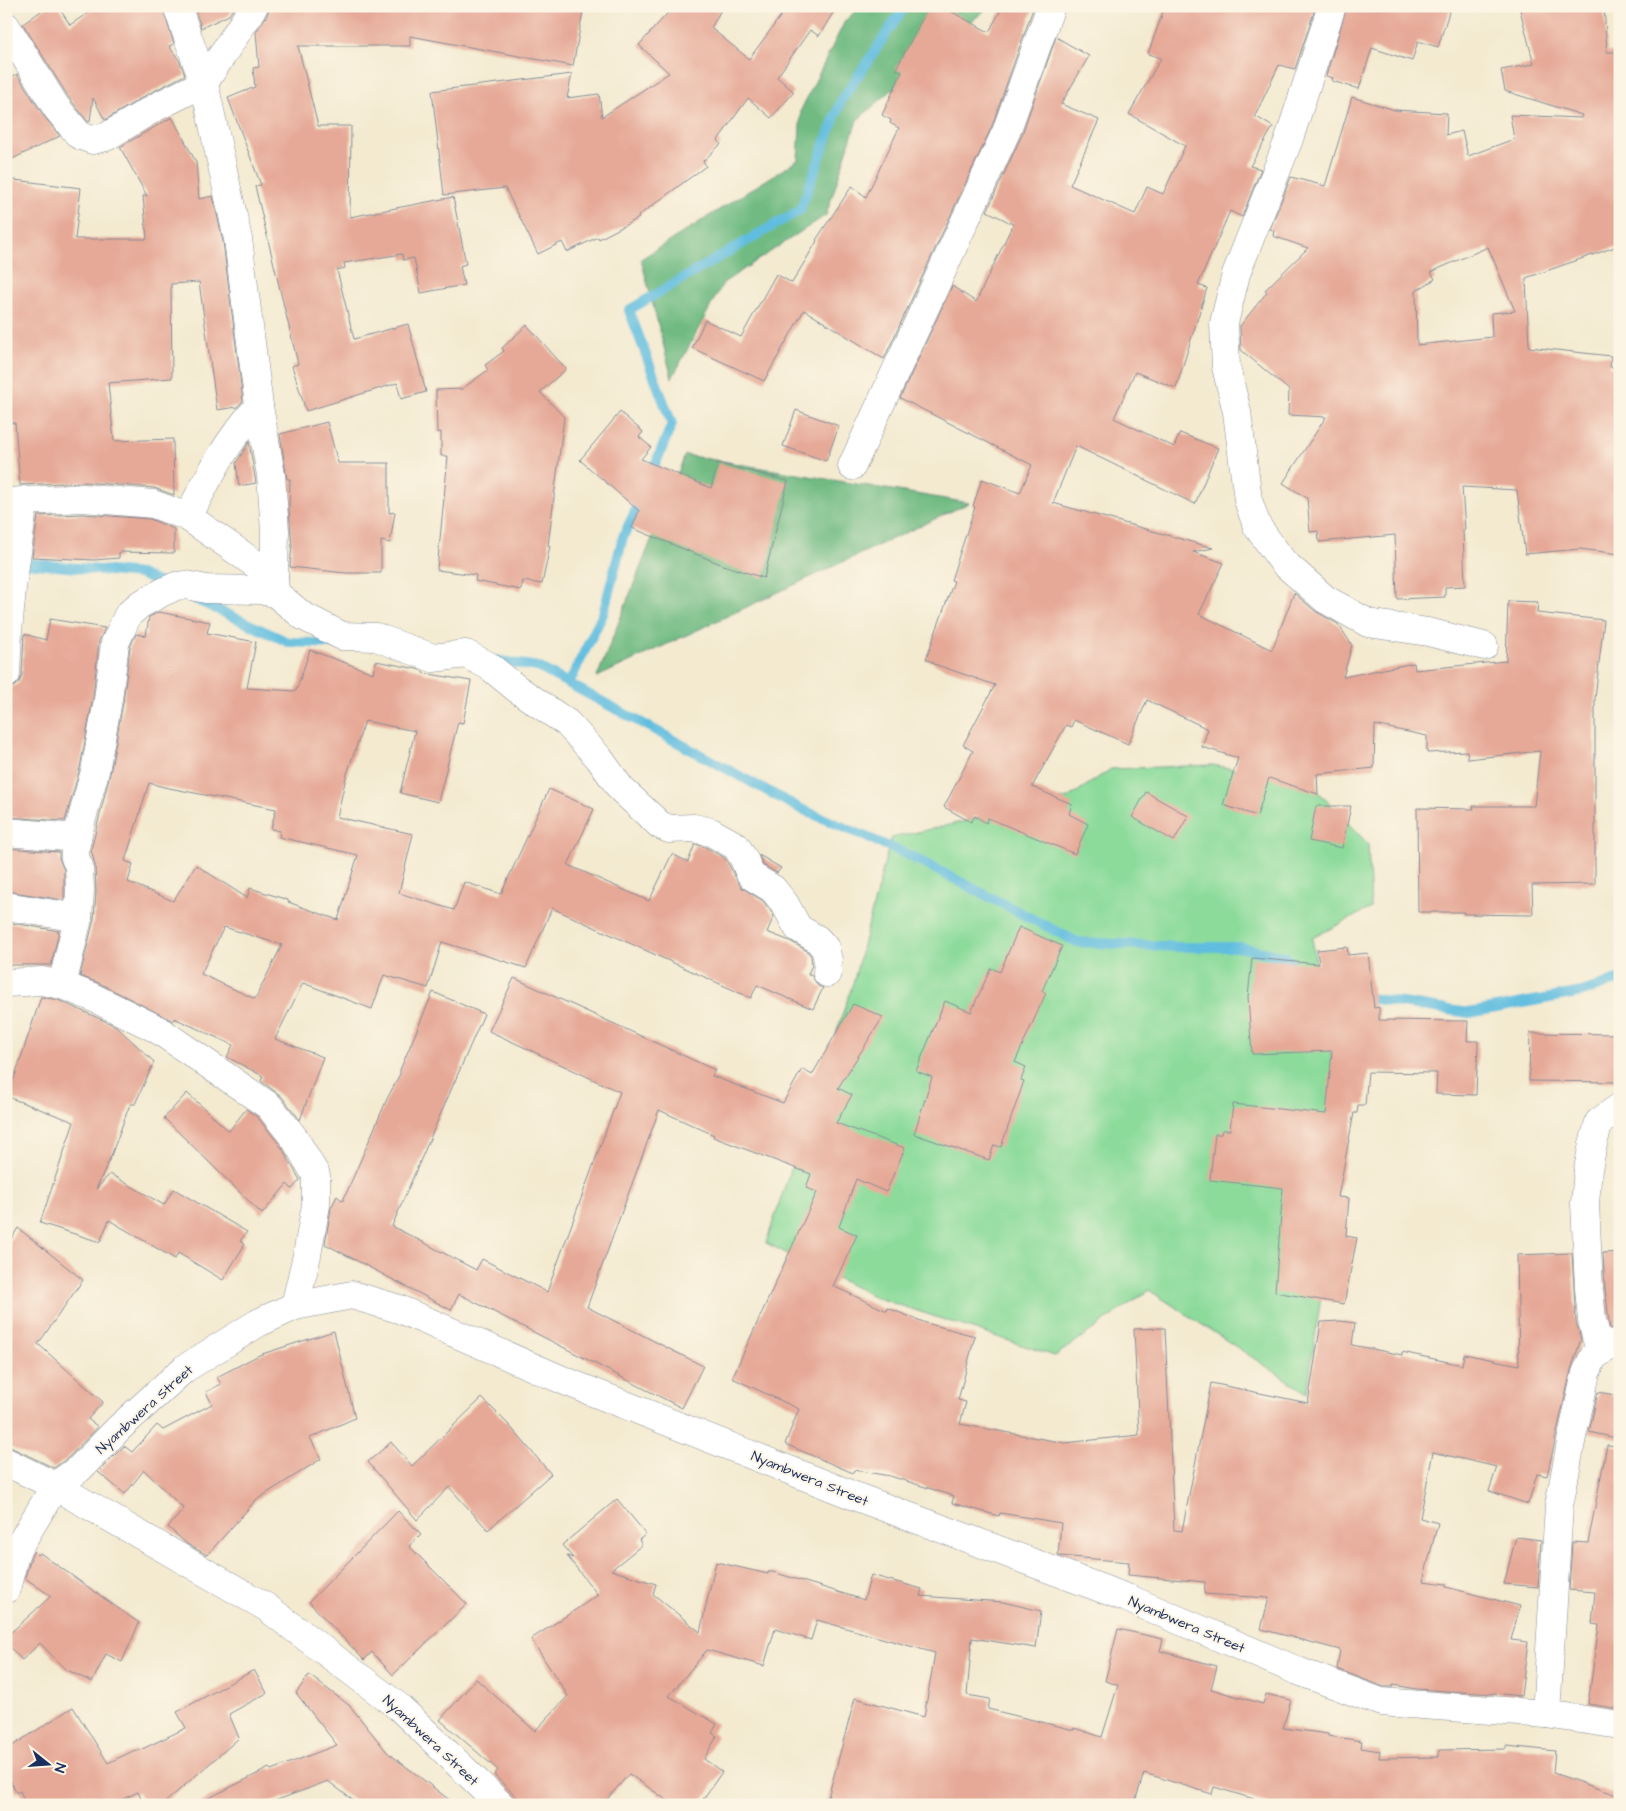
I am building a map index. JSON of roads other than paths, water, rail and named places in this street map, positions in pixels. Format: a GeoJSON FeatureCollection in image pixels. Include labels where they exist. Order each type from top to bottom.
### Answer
{"type":"FeatureCollection","features":[{"type":"Feature","properties":{"kind":"street"},"geometry":{"type":"LineString","coordinates":[[177,6],[204,84],[238,239],[259,406],[271,475],[275,531],[274,585]]}},
{"type":"Feature","properties":{"kind":"street"},"geometry":{"type":"LineString","coordinates":[[6,26],[56,107],[79,135],[92,140],[106,136],[156,107],[204,84],[254,6]]}},
{"type":"Feature","properties":{"kind":"street"},"geometry":{"type":"LineString","coordinates":[[852,466],[1006,132],[1052,6]]}},
{"type":"Feature","properties":{"kind":"street"},"geometry":{"type":"LineString","coordinates":[[1332,6],[1289,139],[1236,274],[1224,323],[1226,367],[1237,412],[1248,500],[1257,526],[1283,562],[1326,599],[1368,622],[1428,632],[1484,646]]}},
{"type":"Feature","properties":{"kind":"street"},"geometry":{"type":"LineString","coordinates":[[188,517],[214,466],[232,437],[259,406]]}},
{"type":"Feature","properties":{"kind":"street"},"geometry":{"type":"LineString","coordinates":[[6,674],[12,588],[19,544],[15,501],[83,498],[153,504],[188,517],[274,585],[303,616],[342,636],[376,637],[433,658],[466,654],[489,666],[516,688],[567,723],[599,758],[621,789],[660,825],[670,829],[694,828],[712,832],[736,846],[744,859],[748,872],[762,884],[773,888],[798,928],[818,939],[825,948],[828,960],[826,973]]}},
{"type":"Feature","properties":{"kind":"street"},"geometry":{"type":"LineString","coordinates":[[62,985],[78,918],[80,890],[79,866],[75,858],[77,838],[95,771],[108,700],[115,643],[128,615],[138,605],[176,586],[186,585],[206,589],[260,590],[274,585]]}},
{"type":"Feature","properties":{"kind":"street"},"geometry":{"type":"LineString","coordinates":[[6,832],[77,838]]}},
{"type":"Feature","properties":{"kind":"street"},"geometry":{"type":"LineString","coordinates":[[6,906],[78,918]]}},
{"type":"Feature","properties":{"kind":"street"},"geometry":{"type":"LineString","coordinates":[[6,983],[42,981],[62,985],[92,997],[157,1029],[269,1106],[294,1139],[316,1175],[316,1205],[296,1306]]}},
{"type":"Feature","properties":{"kind":"street"},"geometry":{"type":"LineString","coordinates":[[1546,1714],[1559,1506],[1586,1373],[1594,1356],[1610,1347],[1592,1320],[1586,1203],[1588,1169],[1599,1122],[1620,1107]]}},
{"type":"Feature","properties":{"kind":"street","name":"Nyambwera Street"},"geometry":{"type":"LineString","coordinates":[[55,1486],[79,1469],[119,1428],[184,1369],[258,1323],[296,1306],[352,1295],[399,1309],[566,1381],[857,1497],[1126,1598],[1298,1671],[1381,1702],[1546,1714],[1620,1725]]}},
{"type":"Feature","properties":{"kind":"street","name":"Nyambwera Street"},"geometry":{"type":"LineString","coordinates":[[6,1462],[55,1486],[266,1607],[399,1707],[501,1805]]}},
{"type":"Feature","properties":{"kind":"street"},"geometry":{"type":"LineString","coordinates":[[6,1589],[11,1556],[55,1486]]}},
{"type":"Feature","properties":{"kind":"waterway"},"geometry":{"type":"LineString","coordinates":[[650,477],[672,424],[629,310],[800,210],[841,101],[905,6]]}},
{"type":"Feature","properties":{"kind":"waterway"},"geometry":{"type":"LineString","coordinates":[[569,683],[603,614],[623,537],[641,498]]}},
{"type":"Feature","properties":{"kind":"waterway"},"geometry":{"type":"LineString","coordinates":[[16,562],[140,574],[166,586]]}},
{"type":"Feature","properties":{"kind":"waterway"},"geometry":{"type":"LineString","coordinates":[[188,596],[288,642],[338,644]]}},
{"type":"Feature","properties":{"kind":"waterway"},"geometry":{"type":"LineString","coordinates":[[494,660],[538,667],[799,808],[906,854],[1077,942],[1180,947],[1239,947],[1286,957],[1298,971]]}},
{"type":"Feature","properties":{"kind":"waterway"},"geometry":{"type":"LineString","coordinates":[[1361,997],[1469,1013],[1582,992],[1620,979]]}}]}
